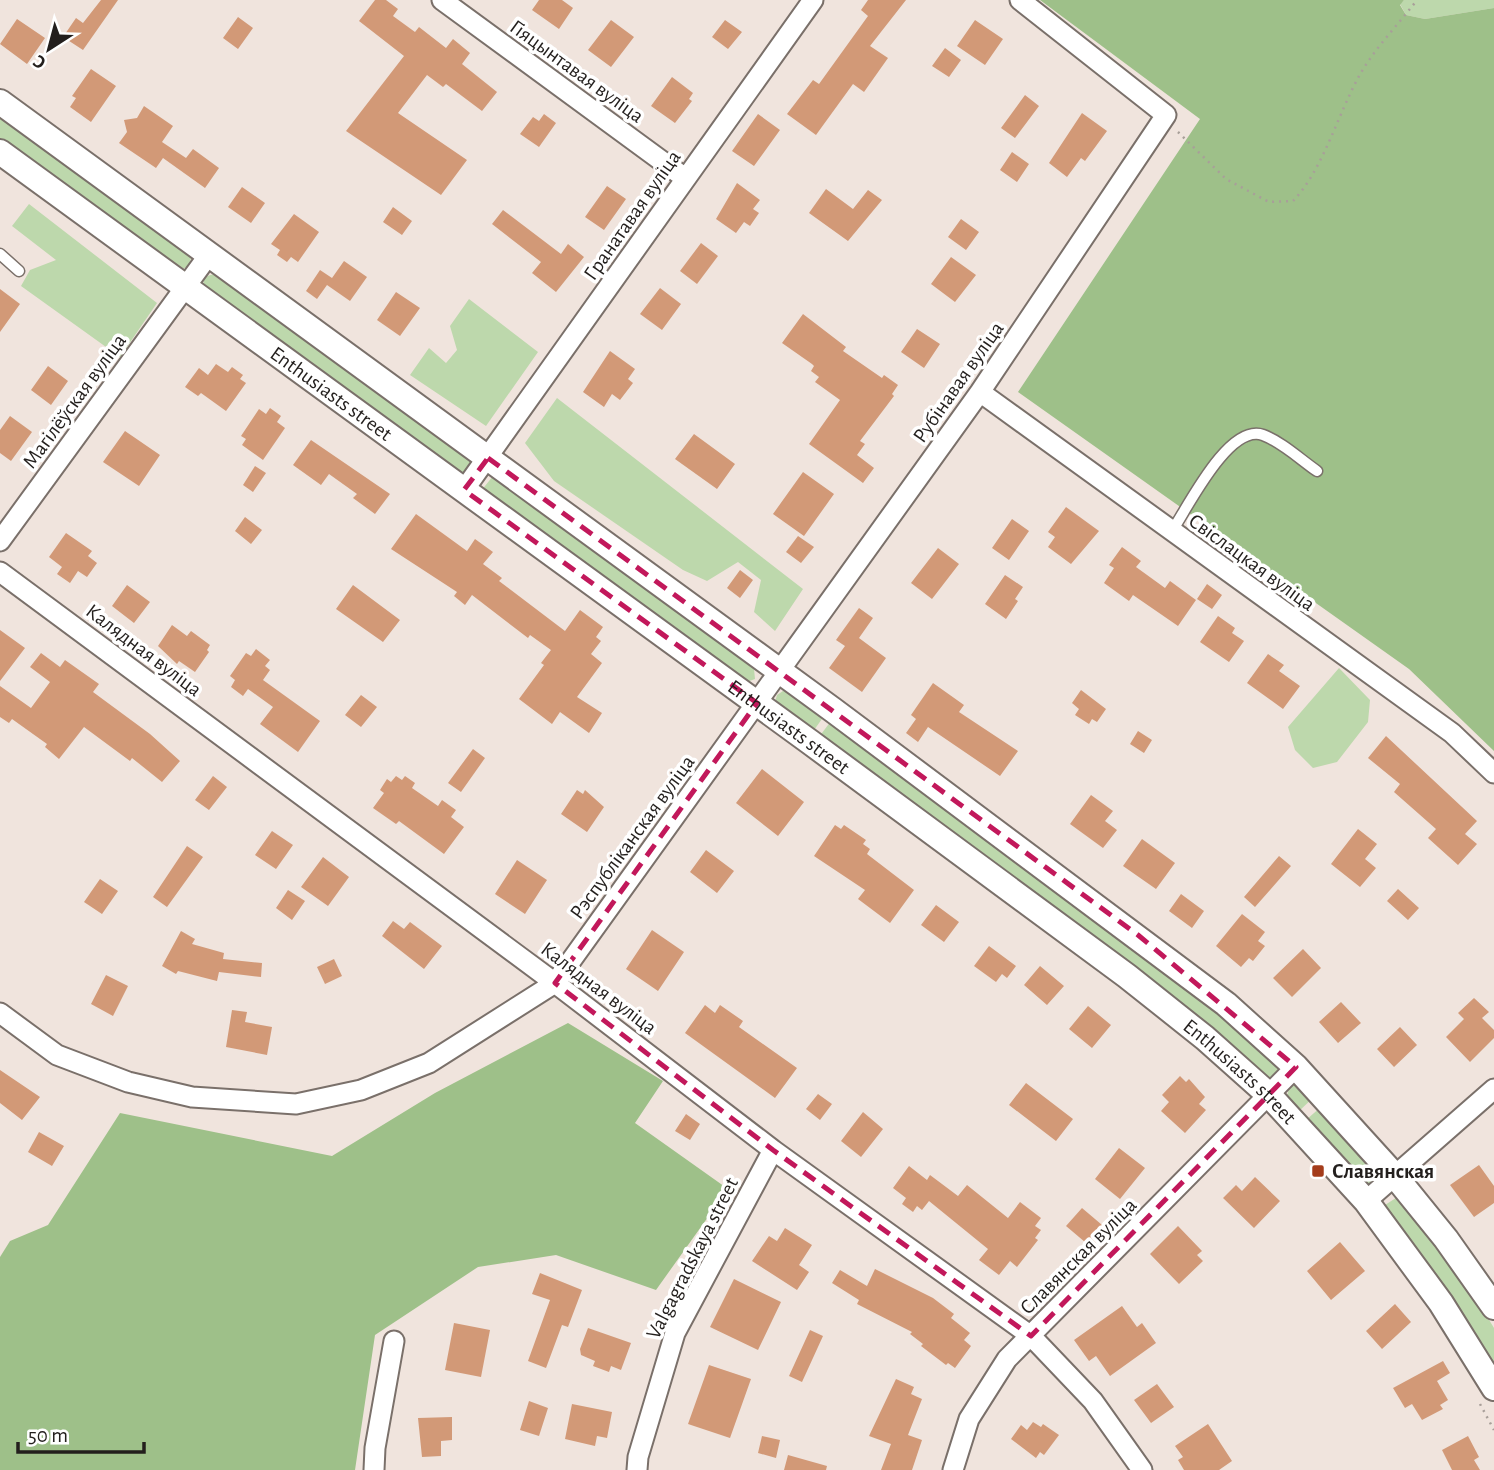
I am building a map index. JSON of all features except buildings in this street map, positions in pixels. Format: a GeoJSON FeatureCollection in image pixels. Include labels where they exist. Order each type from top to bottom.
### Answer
{"type":"FeatureCollection","features":[{"type":"Feature","properties":{"kind":"street","name":"Гіяцынтавая вуліца"},"geometry":{"type":"LineString","coordinates":[[442,0],[685,178]]}},
{"type":"Feature","properties":{"kind":"street","name":"Гранатавая вуліца"},"geometry":{"type":"LineString","coordinates":[[464,491],[813,0]]}},
{"type":"Feature","properties":{"kind":"street"},"geometry":{"type":"LineString","coordinates":[[1020,0],[1166,115]]}},
{"type":"Feature","properties":{"kind":"street","name":"Enthusiasts street"},"geometry":{"type":"LineString","coordinates":[[0,102],[780,671],[1138,935],[1226,1004],[1296,1067],[1395,1176],[1446,1239],[1494,1307]]}},
{"type":"Feature","properties":{"kind":"street","name":"Рубінавая вуліца"},"geometry":{"type":"LineString","coordinates":[[757,703],[981,391],[1166,115]]}},
{"type":"Feature","properties":{"kind":"street","name":"Enthusiasts street"},"geometry":{"type":"LineString","coordinates":[[0,152],[757,703],[1127,976],[1205,1038],[1269,1095],[1366,1201],[1441,1303],[1485,1392]]}},
{"type":"Feature","properties":{"kind":"street","name":"Магілёўская вуліца"},"geometry":{"type":"LineString","coordinates":[[0,541],[208,256]]}},
{"type":"Feature","properties":{"kind":"street","name":"Свіслацкая вуліца"},"geometry":{"type":"LineString","coordinates":[[981,391],[1452,733],[1494,772]]}},
{"type":"Feature","properties":{"kind":"street","name":"Калядная вуліца"},"geometry":{"type":"LineString","coordinates":[[0,572],[555,983],[773,1150],[1031,1336],[1093,1401],[1142,1470]]}},
{"type":"Feature","properties":{"kind":"street","name":"Рэспубліканская вуліца"},"geometry":{"type":"LineString","coordinates":[[0,1013],[57,1055],[128,1082],[192,1097],[296,1104],[361,1090],[429,1063],[555,983],[757,703]]}},
{"type":"Feature","properties":{"kind":"street","name":"Славянская вуліца"},"geometry":{"type":"LineString","coordinates":[[953,1470],[970,1419],[1007,1359],[1296,1067]]}},
{"type":"Feature","properties":{"kind":"street"},"geometry":{"type":"LineString","coordinates":[[1366,1201],[1494,1089]]}},
{"type":"Feature","properties":{"kind":"street","name":"Valgagradskaya street"},"geometry":{"type":"LineString","coordinates":[[637,1470],[638,1457],[675,1333],[773,1150]]}},
{"type":"Feature","properties":{"kind":"street"},"geometry":{"type":"LineString","coordinates":[[374,1470],[375,1448],[394,1341]]}},
{"type":"Feature","properties":{"kind":"lane"},"geometry":{"type":"LineString","coordinates":[[0,254],[19,271]]}},
{"type":"Feature","properties":{"kind":"lane"},"geometry":{"type":"LineString","coordinates":[[1172,531],[1226,447],[1249,433],[1263,435],[1317,471]]}},
{"type":"Feature","properties":{"kind":"path"},"geometry":{"type":"LineString","coordinates":[[1166,115],[1179,134],[1226,179],[1269,202],[1293,201],[1310,183],[1329,134],[1360,74],[1417,0]]}},
{"type":"Feature","properties":{"kind":"path"},"geometry":{"type":"LineString","coordinates":[[1485,1392],[1494,1430]]}},
{"type":"Feature","properties":{"kind":"highlighted area"},"geometry":{"type":"Polygon","coordinates":[[[488,458],[1138,935],[1296,1067],[1031,1336],[773,1150],[555,983],[757,703],[464,490],[488,458]]]}},
{"type":"Feature","properties":{"kind":"green space"},"geometry":{"type":"Polygon","coordinates":[[[1040,0],[1404,0],[1400,5],[1406,15],[1425,19],[1494,8],[1494,751],[1409,669],[1018,392],[1200,119],[1040,0]]]}},
{"type":"Feature","properties":{"kind":"green space"},"geometry":{"type":"Polygon","coordinates":[[[1404,0],[1494,0],[1494,8],[1425,19],[1406,15],[1400,4],[1404,0]]]}},
{"type":"Feature","properties":{"kind":"green space"},"geometry":{"type":"Polygon","coordinates":[[[0,115],[191,255],[190,265],[181,270],[0,139],[0,115]]]}},
{"type":"Feature","properties":{"kind":"green space"},"geometry":{"type":"Polygon","coordinates":[[[29,204],[157,303],[120,357],[21,286],[30,270],[56,260],[12,226],[29,204]]]}},
{"type":"Feature","properties":{"kind":"green space"},"geometry":{"type":"Polygon","coordinates":[[[214,274],[472,460],[470,471],[460,476],[203,289],[204,277],[214,274]]]}},
{"type":"Feature","properties":{"kind":"green space"},"geometry":{"type":"Polygon","coordinates":[[[469,299],[538,352],[486,426],[410,375],[429,348],[446,363],[457,350],[450,326],[469,299]]]}},
{"type":"Feature","properties":{"kind":"green space"},"geometry":{"type":"Polygon","coordinates":[[[557,398],[803,589],[775,631],[754,612],[761,580],[738,562],[707,581],[683,570],[554,481],[525,443],[557,398]]]}},
{"type":"Feature","properties":{"kind":"green space"},"geometry":{"type":"Polygon","coordinates":[[[493,476],[754,669],[755,679],[744,683],[481,491],[493,476]]]}},
{"type":"Feature","properties":{"kind":"green space"},"geometry":{"type":"Polygon","coordinates":[[[1339,668],[1370,700],[1368,722],[1337,762],[1313,768],[1295,750],[1288,727],[1339,668]]]}},
{"type":"Feature","properties":{"kind":"green space"},"geometry":{"type":"Polygon","coordinates":[[[783,691],[791,692],[824,716],[812,733],[775,702],[777,695],[783,691]]]}},
{"type":"Feature","properties":{"kind":"green space"},"geometry":{"type":"Polygon","coordinates":[[[831,721],[1231,1022],[1279,1065],[1280,1071],[1268,1079],[819,737],[831,721]]]}},
{"type":"Feature","properties":{"kind":"green space"},"geometry":{"type":"Polygon","coordinates":[[[568,1023],[663,1081],[635,1123],[728,1189],[656,1290],[556,1255],[478,1267],[375,1335],[355,1470],[0,1470],[0,1257],[10,1241],[48,1225],[120,1113],[332,1156],[435,1093],[568,1023]]]}},
{"type":"Feature","properties":{"kind":"green space"},"geometry":{"type":"Polygon","coordinates":[[[1297,1084],[1314,1097],[1298,1112],[1288,1098],[1290,1087],[1297,1084]]]}},
{"type":"Feature","properties":{"kind":"green space"},"geometry":{"type":"Polygon","coordinates":[[[1322,1106],[1382,1178],[1372,1186],[1364,1183],[1306,1120],[1322,1106]]]}},
{"type":"Feature","properties":{"kind":"green space"},"geometry":{"type":"Polygon","coordinates":[[[1399,1196],[1468,1285],[1494,1328],[1494,1370],[1451,1300],[1385,1205],[1399,1196]]]}},
{"type":"Feature","properties":{"kind":"place","name":"Славянская"},"geometry":{"type":"Point","coordinates":[1318,1171]}}]}
